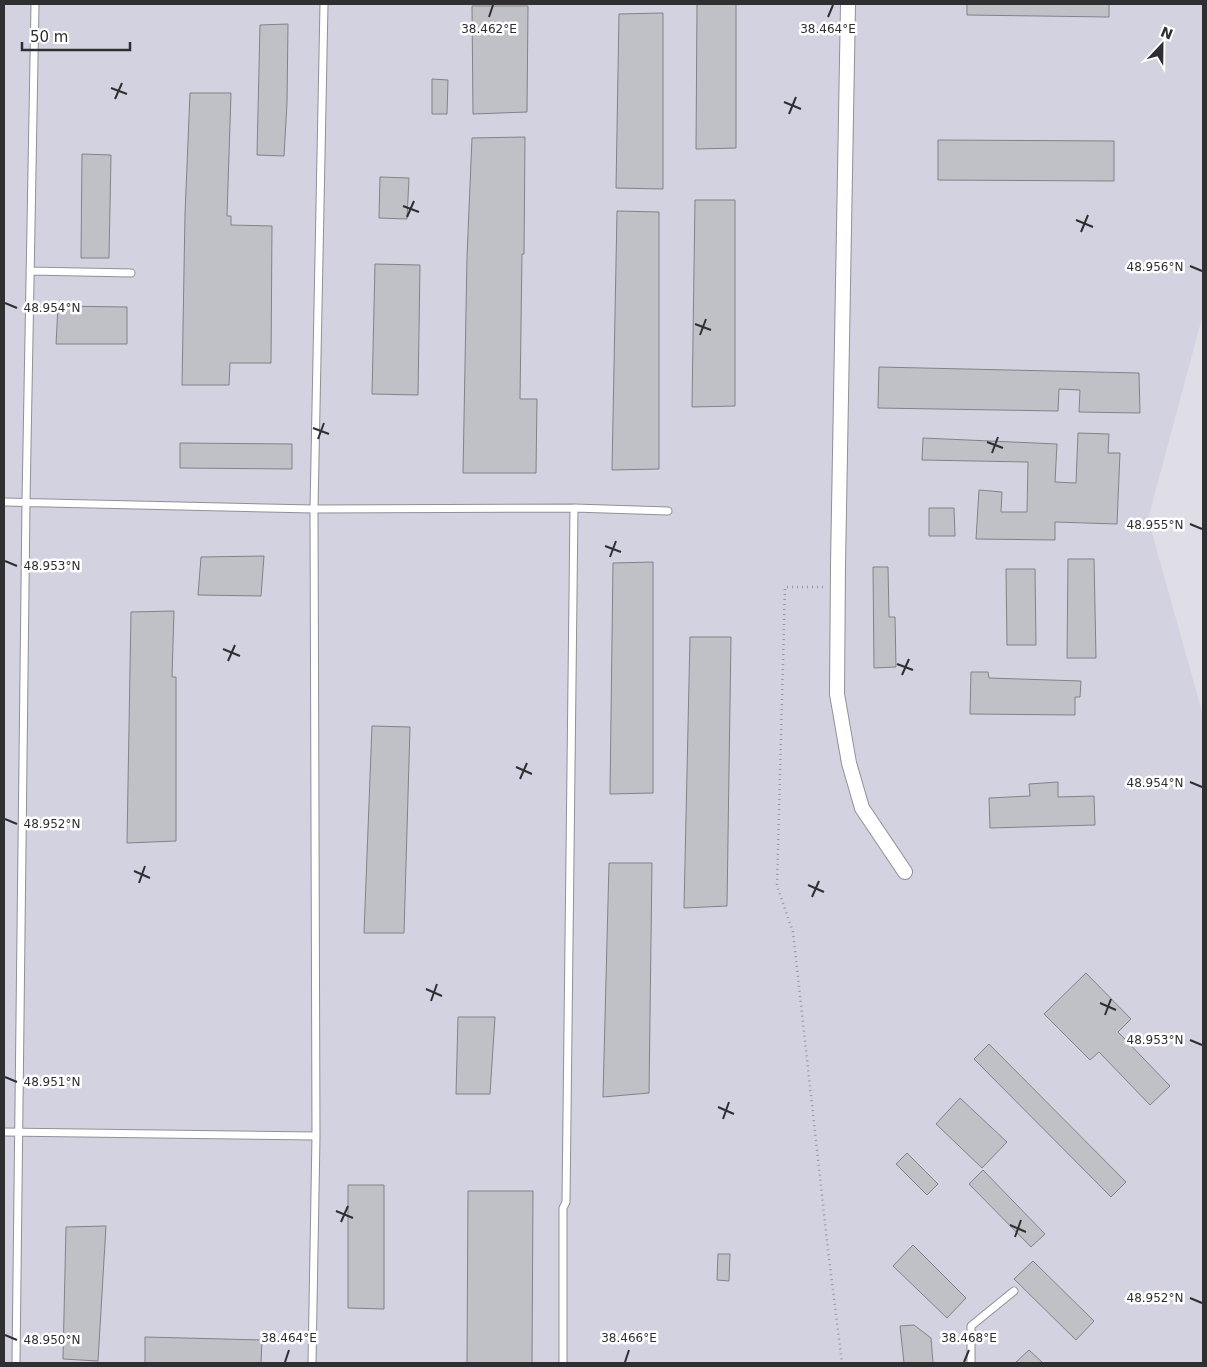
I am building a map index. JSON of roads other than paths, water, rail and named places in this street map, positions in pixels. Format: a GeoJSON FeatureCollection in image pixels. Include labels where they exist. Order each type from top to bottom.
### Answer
{"type":"FeatureCollection","features":[{"type":"Feature","properties":{"kind":"street"},"geometry":{"type":"LineString","coordinates":[[848,4],[837,694],[849,763],[862,808],[905,872]]}},
{"type":"Feature","properties":{"kind":"lane"},"geometry":{"type":"LineString","coordinates":[[16,1363],[26,502],[35,4]]}},
{"type":"Feature","properties":{"kind":"lane"},"geometry":{"type":"LineString","coordinates":[[312,1363],[316,1136],[314,509],[324,4]]}},
{"type":"Feature","properties":{"kind":"lane"},"geometry":{"type":"LineString","coordinates":[[30,271],[131,273]]}},
{"type":"Feature","properties":{"kind":"lane"},"geometry":{"type":"LineString","coordinates":[[4,502],[314,509],[574,508],[668,511]]}},
{"type":"Feature","properties":{"kind":"lane"},"geometry":{"type":"LineString","coordinates":[[563,1363],[563,1208],[566,1202],[574,508]]}},
{"type":"Feature","properties":{"kind":"lane"},"geometry":{"type":"LineString","coordinates":[[4,1132],[316,1136]]}},
{"type":"Feature","properties":{"kind":"lane"},"geometry":{"type":"LineString","coordinates":[[971,1363],[970,1326],[1014,1291]]}}]}
